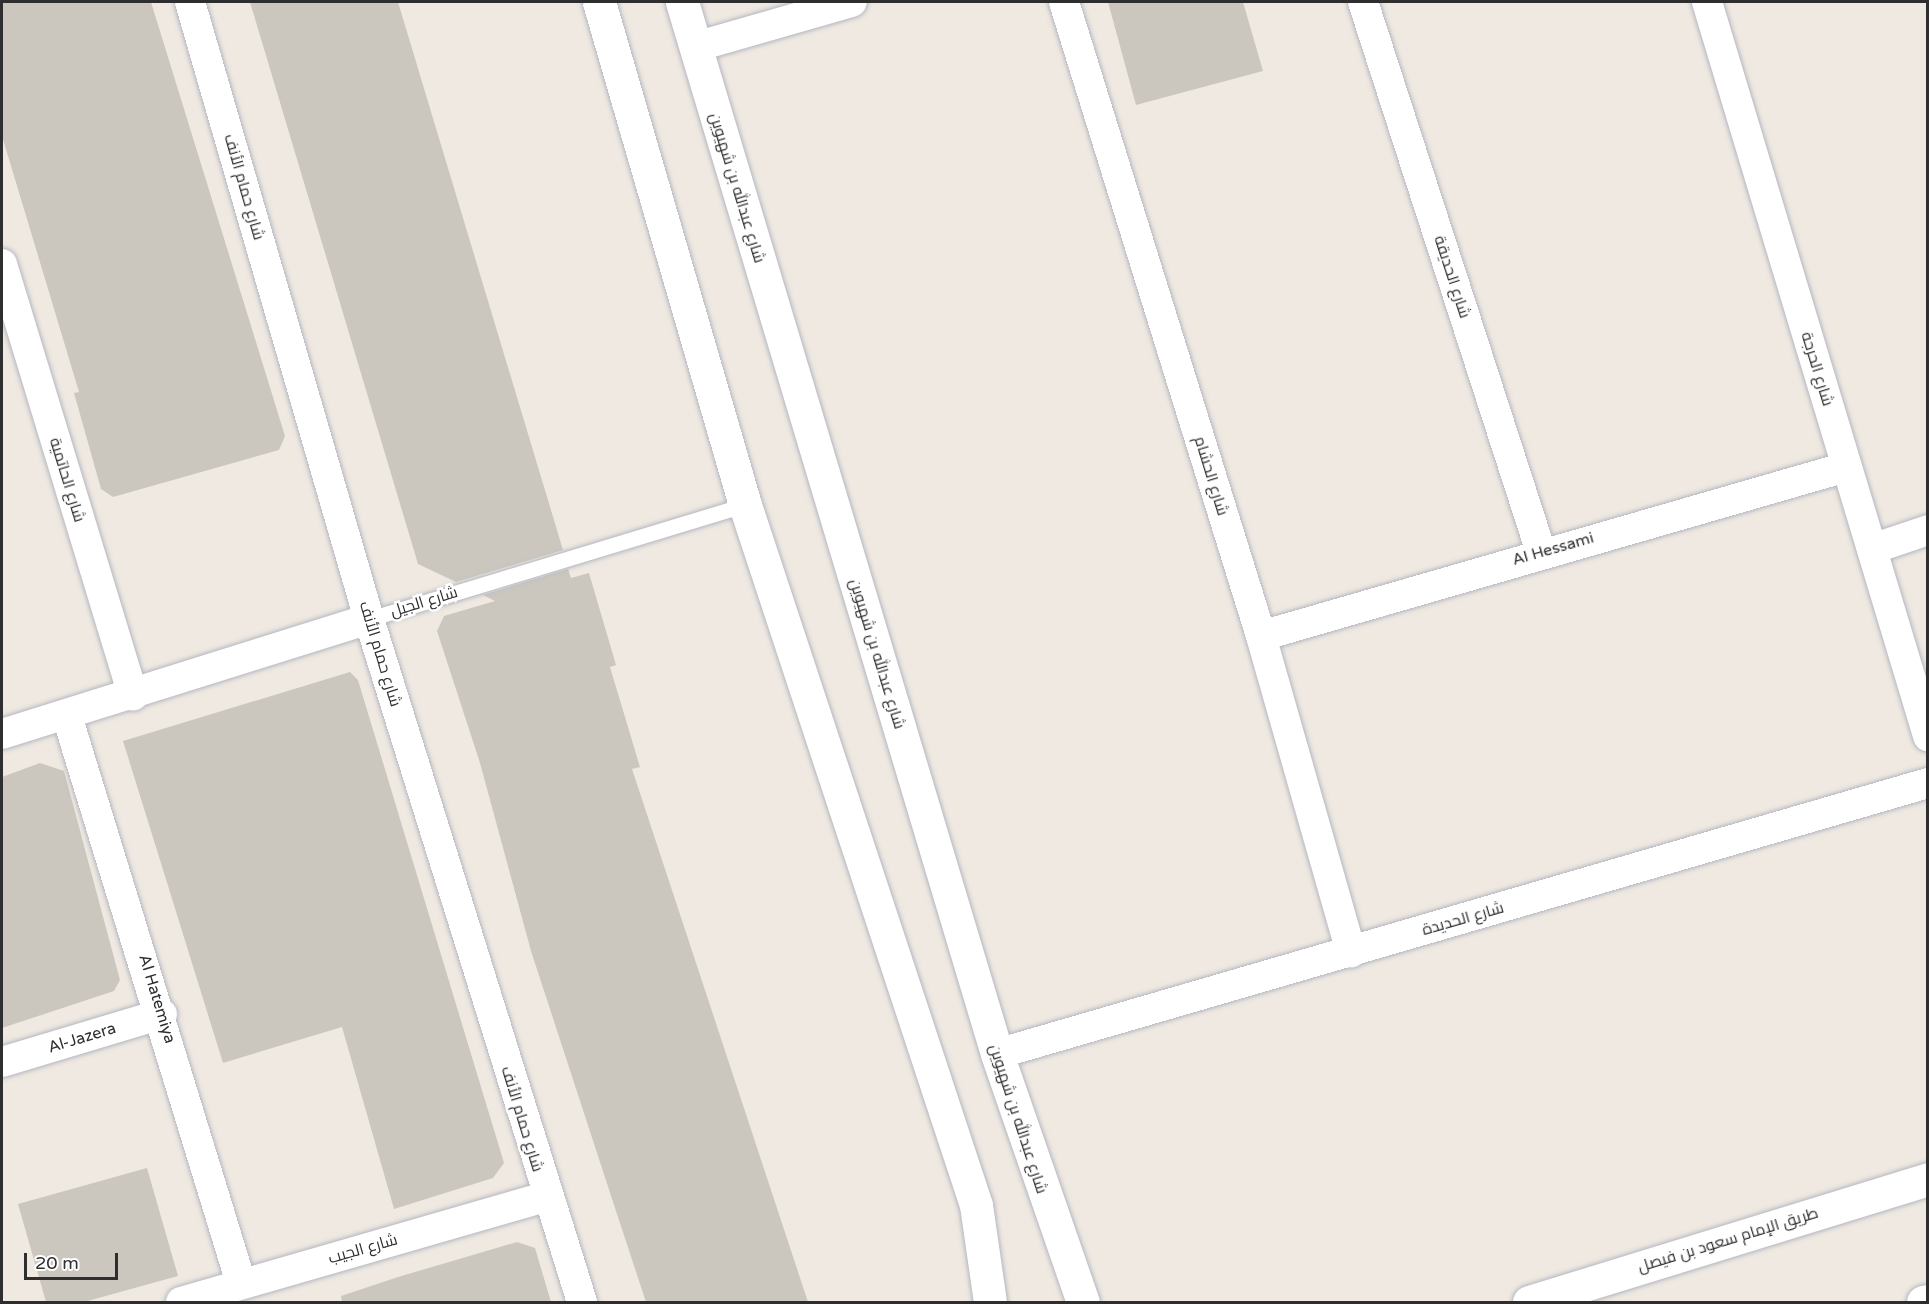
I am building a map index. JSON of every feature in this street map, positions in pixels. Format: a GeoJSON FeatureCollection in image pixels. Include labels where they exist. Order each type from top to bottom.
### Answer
{"type":"FeatureCollection","features":[{"type":"Feature","properties":{"kind":"street","name":"شارع حمام الأنف"},"geometry":{"type":"LineString","coordinates":[[190,2],[369,619],[545,1197],[582,1302]]}},
{"type":"Feature","properties":{"kind":"street"},"geometry":{"type":"LineString","coordinates":[[599,2],[745,505],[972,1193],[981,1234],[990,1302]]}},
{"type":"Feature","properties":{"kind":"street","name":"شارع عبدالله بن شهيوين"},"geometry":{"type":"LineString","coordinates":[[682,2],[997,1054],[1061,1247],[1083,1302]]}},
{"type":"Feature","properties":{"kind":"street"},"geometry":{"type":"LineString","coordinates":[[695,47],[852,2]]}},
{"type":"Feature","properties":{"kind":"street","name":"شارع الحشام"},"geometry":{"type":"LineString","coordinates":[[1064,2],[1261,636],[1351,952]]}},
{"type":"Feature","properties":{"kind":"street","name":"شارع الحديقة"},"geometry":{"type":"LineString","coordinates":[[1363,2],[1541,552]]}},
{"type":"Feature","properties":{"kind":"street","name":"شارع الحرجة"},"geometry":{"type":"LineString","coordinates":[[1707,2],[1928,735]]}},
{"type":"Feature","properties":{"kind":"street","name":"شارع الحاتمية"},"geometry":{"type":"LineString","coordinates":[[2,264],[133,696]]}},
{"type":"Feature","properties":{"kind":"street","name":"Al Hessami"},"geometry":{"type":"LineString","coordinates":[[1261,636],[1541,552],[1846,467]]}},
{"type":"Feature","properties":{"kind":"street"},"geometry":{"type":"LineString","coordinates":[[1872,549],[1928,530]]}},
{"type":"Feature","properties":{"kind":"street","name":"شارع الجيل"},"geometry":{"type":"LineString","coordinates":[[2,734],[133,696],[369,619]]}},
{"type":"Feature","properties":{"kind":"street","name":"Al Hatemiya"},"geometry":{"type":"LineString","coordinates":[[67,716],[162,1014],[241,1283]]}},
{"type":"Feature","properties":{"kind":"street","name":"شارع الحديدة"},"geometry":{"type":"LineString","coordinates":[[997,1054],[1928,783]]}},
{"type":"Feature","properties":{"kind":"street","name":"Al-Jazera"},"geometry":{"type":"LineString","coordinates":[[2,1062],[162,1014]]}},
{"type":"Feature","properties":{"kind":"street","name":"طريق الإمام سعود بن فيصل"},"geometry":{"type":"LineString","coordinates":[[1529,1302],[1928,1179]]}},
{"type":"Feature","properties":{"kind":"street","name":"شارع الجيب"},"geometry":{"type":"LineString","coordinates":[[181,1302],[545,1197]]}},
{"type":"Feature","properties":{"kind":"street"},"geometry":{"type":"LineString","coordinates":[[981,1234],[1002,1288],[1015,1302]]}},
{"type":"Feature","properties":{"kind":"street"},"geometry":{"type":"LineString","coordinates":[[1060,1302],[1061,1247]]}},
{"type":"Feature","properties":{"kind":"lane","name":"شارع الجيل"},"geometry":{"type":"LineString","coordinates":[[369,619],[745,505]]}},
{"type":"Feature","properties":{"kind":"building"},"geometry":{"type":"Polygon","coordinates":[[[2,2],[151,2],[285,436],[279,450],[113,497],[101,489],[74,393],[79,392],[2,136],[2,2]]]}},
{"type":"Feature","properties":{"kind":"building"},"geometry":{"type":"Polygon","coordinates":[[[250,2],[398,2],[563,550],[456,582],[418,564],[250,2]]]}},
{"type":"Feature","properties":{"kind":"building"},"geometry":{"type":"Polygon","coordinates":[[[1108,2],[1243,2],[1263,71],[1136,105],[1108,2]]]}},
{"type":"Feature","properties":{"kind":"building"},"geometry":{"type":"Polygon","coordinates":[[[568,569],[571,578],[589,573],[616,665],[610,667],[640,767],[632,769],[808,1302],[646,1302],[615,1208],[531,951],[480,763],[437,631],[444,616],[495,601],[483,595],[568,569]]]}},
{"type":"Feature","properties":{"kind":"building"},"geometry":{"type":"Polygon","coordinates":[[[350,672],[358,680],[504,1163],[493,1178],[394,1209],[342,1027],[223,1063],[123,741],[350,672]]]}},
{"type":"Feature","properties":{"kind":"building"},"geometry":{"type":"Polygon","coordinates":[[[40,763],[64,771],[120,980],[114,991],[2,1028],[2,777],[40,763]]]}},
{"type":"Feature","properties":{"kind":"building"},"geometry":{"type":"Polygon","coordinates":[[[147,1168],[178,1276],[84,1302],[46,1302],[18,1204],[147,1168]]]}},
{"type":"Feature","properties":{"kind":"building"},"geometry":{"type":"Polygon","coordinates":[[[517,1242],[535,1248],[551,1302],[342,1302],[341,1296],[517,1242]]]}}]}
